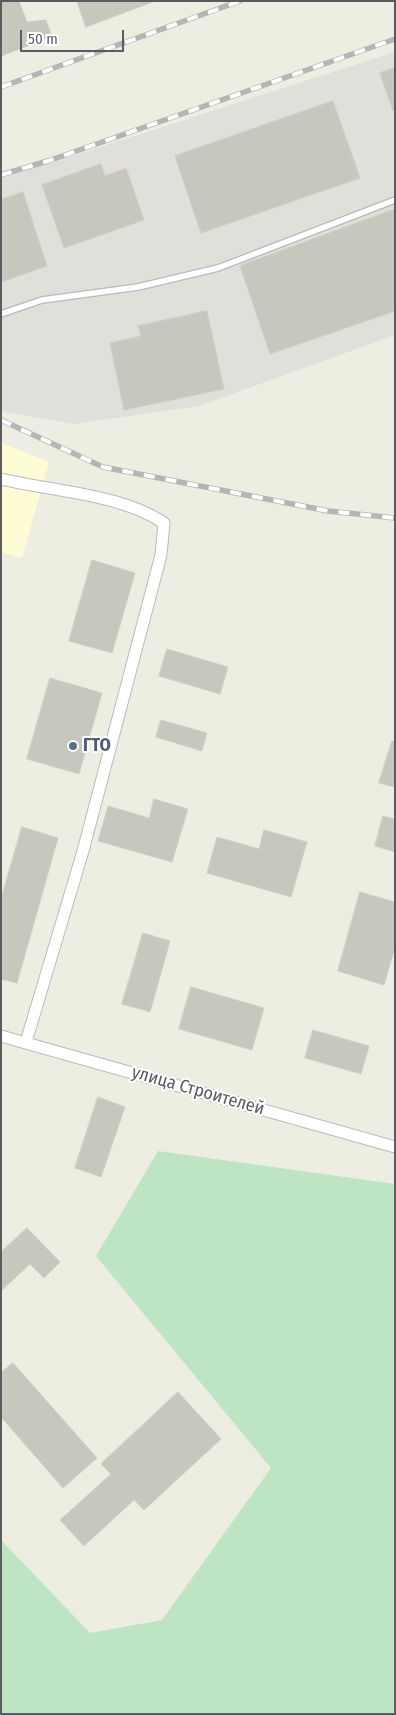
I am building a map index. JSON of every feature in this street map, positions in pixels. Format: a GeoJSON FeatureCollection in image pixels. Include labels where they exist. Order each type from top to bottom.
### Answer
{"type":"FeatureCollection","features":[{"type":"Feature","properties":{"kind":"street"},"geometry":{"type":"LineString","coordinates":[[1,479],[106,499],[146,511],[164,523],[161,555],[83,851],[26,1042]]}},
{"type":"Feature","properties":{"kind":"street","name":"улица Строителей"},"geometry":{"type":"LineString","coordinates":[[1,1036],[395,1147]]}},
{"type":"Feature","properties":{"kind":"lane"},"geometry":{"type":"LineString","coordinates":[[1,314],[42,300],[138,288],[218,268],[395,200]]}},
{"type":"Feature","properties":{"kind":"shaded area"},"geometry":{"type":"Polygon","coordinates":[[[395,52],[395,335],[199,406],[74,424],[1,410],[1,179],[395,52]]]}},
{"type":"Feature","properties":{"kind":"shaded area"},"geometry":{"type":"Polygon","coordinates":[[[1,443],[49,462],[22,558],[1,552],[1,443]]]}},
{"type":"Feature","properties":{"kind":"green space"},"geometry":{"type":"Polygon","coordinates":[[[158,1151],[395,1184],[395,1714],[1,1714],[1,1540],[90,1633],[162,1620],[271,1468],[96,1256],[158,1151]]]}},
{"type":"Feature","properties":{"kind":"building"},"geometry":{"type":"Polygon","coordinates":[[[1,1],[19,1],[27,22],[46,20],[52,37],[1,56],[1,1]]]}},
{"type":"Feature","properties":{"kind":"building"},"geometry":{"type":"Polygon","coordinates":[[[77,1],[153,1],[153,2],[86,27],[77,1]]]}},
{"type":"Feature","properties":{"kind":"building"},"geometry":{"type":"Polygon","coordinates":[[[395,68],[395,110],[393,111],[380,73],[395,68]]]}},
{"type":"Feature","properties":{"kind":"building"},"geometry":{"type":"Polygon","coordinates":[[[333,101],[360,178],[201,233],[175,156],[333,101]]]}},
{"type":"Feature","properties":{"kind":"building"},"geometry":{"type":"Polygon","coordinates":[[[101,164],[105,176],[126,168],[144,220],[64,248],[42,185],[101,164]]]}},
{"type":"Feature","properties":{"kind":"building"},"geometry":{"type":"Polygon","coordinates":[[[23,192],[47,266],[1,282],[1,200],[23,192]]]}},
{"type":"Feature","properties":{"kind":"building"},"geometry":{"type":"Polygon","coordinates":[[[395,209],[395,311],[270,354],[240,266],[395,209]]]}},
{"type":"Feature","properties":{"kind":"building"},"geometry":{"type":"Polygon","coordinates":[[[207,311],[224,389],[124,410],[110,343],[141,336],[138,326],[207,311]]]}},
{"type":"Feature","properties":{"kind":"building"},"geometry":{"type":"Polygon","coordinates":[[[92,560],[135,573],[112,653],[69,641],[92,560]]]}},
{"type":"Feature","properties":{"kind":"building"},"geometry":{"type":"Polygon","coordinates":[[[167,649],[228,667],[220,694],[159,676],[167,649]]]}},
{"type":"Feature","properties":{"kind":"building"},"geometry":{"type":"Polygon","coordinates":[[[50,678],[102,693],[79,774],[27,759],[50,678]]]}},
{"type":"Feature","properties":{"kind":"building"},"geometry":{"type":"Polygon","coordinates":[[[161,720],[207,733],[202,751],[156,737],[161,720]]]}},
{"type":"Feature","properties":{"kind":"building"},"geometry":{"type":"Polygon","coordinates":[[[392,741],[395,742],[395,787],[379,783],[392,741]]]}},
{"type":"Feature","properties":{"kind":"building"},"geometry":{"type":"Polygon","coordinates":[[[154,799],[188,809],[172,862],[98,841],[108,806],[149,818],[154,799]]]}},
{"type":"Feature","properties":{"kind":"building"},"geometry":{"type":"Polygon","coordinates":[[[383,816],[395,819],[395,852],[375,846],[383,816]]]}},
{"type":"Feature","properties":{"kind":"building"},"geometry":{"type":"Polygon","coordinates":[[[22,827],[58,838],[17,983],[1,979],[1,899],[22,827]]]}},
{"type":"Feature","properties":{"kind":"building"},"geometry":{"type":"Polygon","coordinates":[[[264,830],[307,842],[291,897],[207,873],[217,837],[259,849],[264,830]]]}},
{"type":"Feature","properties":{"kind":"building"},"geometry":{"type":"Polygon","coordinates":[[[360,892],[395,902],[395,947],[384,985],[338,971],[360,892]]]}},
{"type":"Feature","properties":{"kind":"building"},"geometry":{"type":"Polygon","coordinates":[[[143,933],[170,941],[150,1012],[122,1004],[143,933]]]}},
{"type":"Feature","properties":{"kind":"building"},"geometry":{"type":"Polygon","coordinates":[[[191,987],[264,1008],[252,1050],[179,1029],[191,987]]]}},
{"type":"Feature","properties":{"kind":"building"},"geometry":{"type":"Polygon","coordinates":[[[313,1030],[369,1046],[361,1074],[305,1058],[313,1030]]]}},
{"type":"Feature","properties":{"kind":"building"},"geometry":{"type":"Polygon","coordinates":[[[98,1097],[125,1107],[101,1177],[75,1168],[98,1097]]]}},
{"type":"Feature","properties":{"kind":"building"},"geometry":{"type":"Polygon","coordinates":[[[27,1228],[60,1262],[44,1278],[30,1264],[1,1291],[1,1252],[27,1228]]]}},
{"type":"Feature","properties":{"kind":"building"},"geometry":{"type":"Polygon","coordinates":[[[13,1363],[97,1458],[63,1488],[1,1417],[1,1373],[13,1363]]]}},
{"type":"Feature","properties":{"kind":"building"},"geometry":{"type":"Polygon","coordinates":[[[178,1392],[221,1439],[144,1510],[134,1500],[84,1546],[60,1520],[111,1474],[101,1464],[178,1392]]]}},
{"type":"Feature","properties":{"kind":"railway"},"geometry":{"type":"LineString","coordinates":[[1,87],[240,1]]}},
{"type":"Feature","properties":{"kind":"railway"},"geometry":{"type":"LineString","coordinates":[[1,175],[51,160],[395,39]]}},
{"type":"Feature","properties":{"kind":"railway"},"geometry":{"type":"LineString","coordinates":[[1,420],[103,467],[328,511],[395,518]]}},
{"type":"Feature","properties":{"kind":"place","name":"ГТО"},"geometry":{"type":"Point","coordinates":[73,746]}}]}
